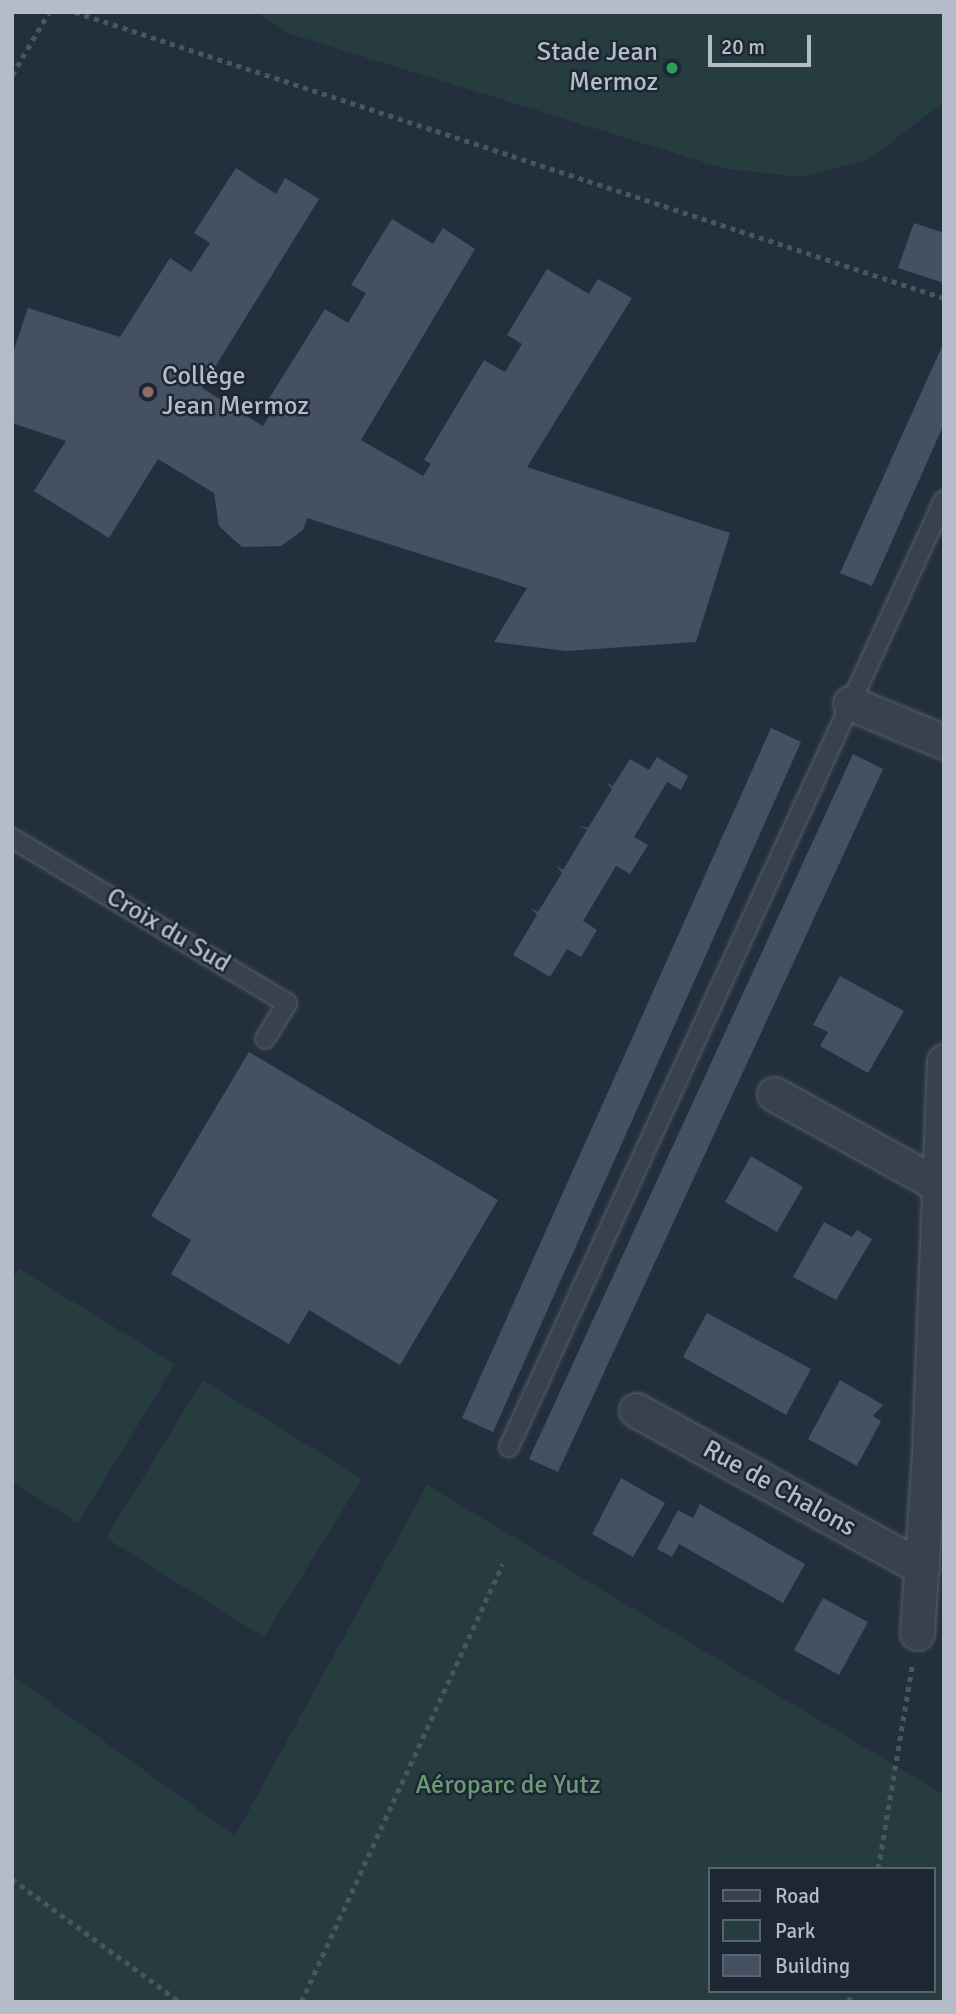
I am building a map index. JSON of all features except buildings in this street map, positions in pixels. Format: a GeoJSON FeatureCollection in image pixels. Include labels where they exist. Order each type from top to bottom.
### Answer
{"type":"FeatureCollection","features":[{"type":"Feature","properties":{"kind":"street"},"geometry":{"type":"LineString","coordinates":[[850,703],[944,742]]}},
{"type":"Feature","properties":{"kind":"street"},"geometry":{"type":"LineString","coordinates":[[917,1633],[922,1568],[937,1460],[937,1184],[944,1061]]}},
{"type":"Feature","properties":{"kind":"street"},"geometry":{"type":"LineString","coordinates":[[774,1094],[937,1184]]}},
{"type":"Feature","properties":{"kind":"street","name":"Rue de Chalons"},"geometry":{"type":"LineString","coordinates":[[636,1410],[922,1568]]}},
{"type":"Feature","properties":{"kind":"lane"},"geometry":{"type":"LineString","coordinates":[[509,1447],[944,500]]}},
{"type":"Feature","properties":{"kind":"lane","name":"Croix du Sud"},"geometry":{"type":"LineString","coordinates":[[12,838],[287,1003],[265,1039]]}},
{"type":"Feature","properties":{"kind":"path"},"geometry":{"type":"LineString","coordinates":[[12,75],[50,12]]}},
{"type":"Feature","properties":{"kind":"path"},"geometry":{"type":"LineString","coordinates":[[75,12],[944,298]]}},
{"type":"Feature","properties":{"kind":"path"},"geometry":{"type":"LineString","coordinates":[[301,2002],[502,1564]]}},
{"type":"Feature","properties":{"kind":"path"},"geometry":{"type":"LineString","coordinates":[[878,1867],[917,1633]]}},
{"type":"Feature","properties":{"kind":"path"},"geometry":{"type":"LineString","coordinates":[[12,1879],[180,2002]]}},
{"type":"Feature","properties":{"kind":"green space","name":"Stade Jean Mermoz"},"geometry":{"type":"Polygon","coordinates":[[[257,12],[944,12],[944,102],[869,159],[802,177],[726,169],[290,34],[257,12]]]}},
{"type":"Feature","properties":{"kind":"green space"},"geometry":{"type":"Polygon","coordinates":[[[19,1269],[175,1364],[78,1523],[12,1482],[12,1279],[19,1269]]]}},
{"type":"Feature","properties":{"kind":"green space"},"geometry":{"type":"Polygon","coordinates":[[[203,1380],[362,1479],[264,1637],[106,1538],[203,1380]]]}},
{"type":"Feature","properties":{"kind":"green space","name":"Aéroparc de Yutz"},"geometry":{"type":"Polygon","coordinates":[[[427,1485],[944,1795],[944,2002],[12,2002],[12,1675],[235,1836],[427,1485]]]}},
{"type":"Feature","properties":{"kind":"place","name":"Stade Jean Mermoz"},"geometry":{"type":"Point","coordinates":[672,68]}},
{"type":"Feature","properties":{"kind":"place","name":"Collège Jean Mermoz"},"geometry":{"type":"Point","coordinates":[148,392]}}]}
